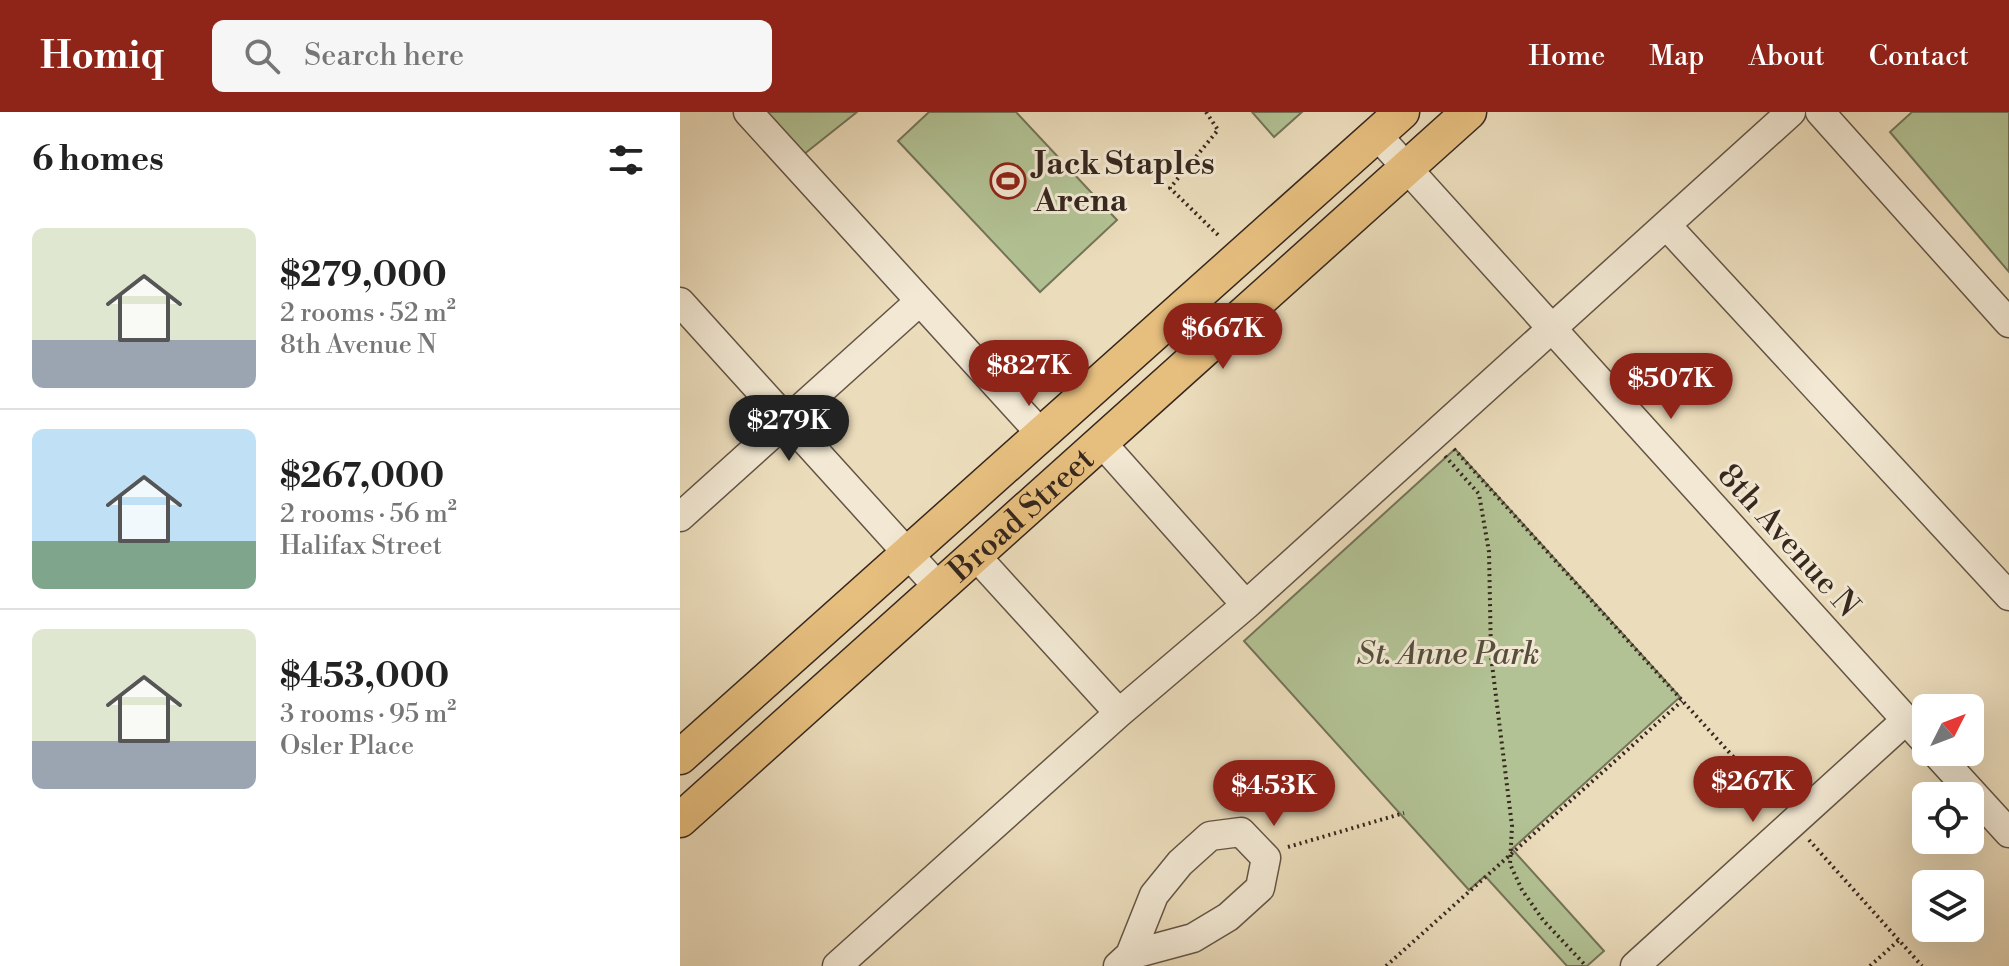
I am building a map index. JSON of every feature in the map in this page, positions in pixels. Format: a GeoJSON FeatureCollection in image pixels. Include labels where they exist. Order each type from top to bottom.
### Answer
{"type":"FeatureCollection","features":[{"type":"Feature","properties":{"kind":"main road","name":"Broad Street"},"geometry":{"type":"LineString","coordinates":[[680,757],[1402,112]]}},
{"type":"Feature","properties":{"kind":"main road","name":"Broad Street"},"geometry":{"type":"LineString","coordinates":[[680,820],[1469,112]]}},
{"type":"Feature","properties":{"kind":"street"},"geometry":{"type":"LineString","coordinates":[[748,112],[1042,435]]}},
{"type":"Feature","properties":{"kind":"street"},"geometry":{"type":"LineString","coordinates":[[837,966],[1119,713],[1246,605],[1668,227],[1791,112]]}},
{"type":"Feature","properties":{"kind":"street"},"geometry":{"type":"LineString","coordinates":[[1820,112],[2009,323]]}},
{"type":"Feature","properties":{"kind":"street","name":"8th Avenue N"},"geometry":{"type":"LineString","coordinates":[[1377,135],[1912,727]]}},
{"type":"Feature","properties":{"kind":"street"},"geometry":{"type":"LineString","coordinates":[[1668,227],[2009,596]]}},
{"type":"Feature","properties":{"kind":"street"},"geometry":{"type":"LineString","coordinates":[[680,517],[920,301]]}},
{"type":"Feature","properties":{"kind":"street"},"geometry":{"type":"LineString","coordinates":[[680,302],[939,588]]}},
{"type":"Feature","properties":{"kind":"street"},"geometry":{"type":"LineString","coordinates":[[1101,442],[1246,605]]}},
{"type":"Feature","properties":{"kind":"street"},"geometry":{"type":"LineString","coordinates":[[975,555],[1119,713]]}},
{"type":"Feature","properties":{"kind":"street"},"geometry":{"type":"LineString","coordinates":[[1635,966],[1906,720]]}},
{"type":"Feature","properties":{"kind":"street"},"geometry":{"type":"LineString","coordinates":[[1948,766],[2009,833]]}},
{"type":"Feature","properties":{"kind":"street"},"geometry":{"type":"LineString","coordinates":[[1241,832],[1266,858],[1260,888],[1228,917],[1193,938],[1124,961],[1154,895],[1180,863],[1210,836],[1241,832]]}},
{"type":"Feature","properties":{"kind":"path"},"geometry":{"type":"LineString","coordinates":[[1206,112],[1218,130],[1170,188],[1240,257]]}},
{"type":"Feature","properties":{"kind":"path"},"geometry":{"type":"LineString","coordinates":[[1435,435],[1682,700],[1922,966]]}},
{"type":"Feature","properties":{"kind":"path"},"geometry":{"type":"LineString","coordinates":[[1435,435],[1479,494],[1484,519],[1489,552],[1491,656],[1512,826],[1509,855],[1522,890],[1543,920],[1586,966]]}},
{"type":"Feature","properties":{"kind":"path"},"geometry":{"type":"LineString","coordinates":[[1386,966],[1682,700]]}},
{"type":"Feature","properties":{"kind":"path"},"geometry":{"type":"LineString","coordinates":[[1263,854],[1404,813]]}},
{"type":"Feature","properties":{"kind":"path"},"geometry":{"type":"LineString","coordinates":[[1870,966],[1899,940]]}},
{"type":"Feature","properties":{"kind":"green space"},"geometry":{"type":"Polygon","coordinates":[[[765,112],[857,112],[803,155],[765,112]]]}},
{"type":"Feature","properties":{"kind":"green space","name":"Jack Staples Arena"},"geometry":{"type":"Polygon","coordinates":[[[929,112],[1016,112],[1117,220],[1040,292],[898,141],[929,112]]]}},
{"type":"Feature","properties":{"kind":"green space"},"geometry":{"type":"Polygon","coordinates":[[[1252,112],[1302,112],[1274,137],[1252,112]]]}},
{"type":"Feature","properties":{"kind":"green space"},"geometry":{"type":"Polygon","coordinates":[[[1912,112],[2009,112],[2009,272],[1890,132],[1912,112]]]}},
{"type":"Feature","properties":{"kind":"green space","name":"St. Anne Park"},"geometry":{"type":"Polygon","coordinates":[[[1455,449],[1680,697],[1512,849],[1604,951],[1587,966],[1567,966],[1485,876],[1469,890],[1244,641],[1455,449]]]}},
{"type":"Feature","properties":{"kind":"place","name":"Jack Staples Arena"},"geometry":{"type":"Point","coordinates":[1008,181]}}]}
